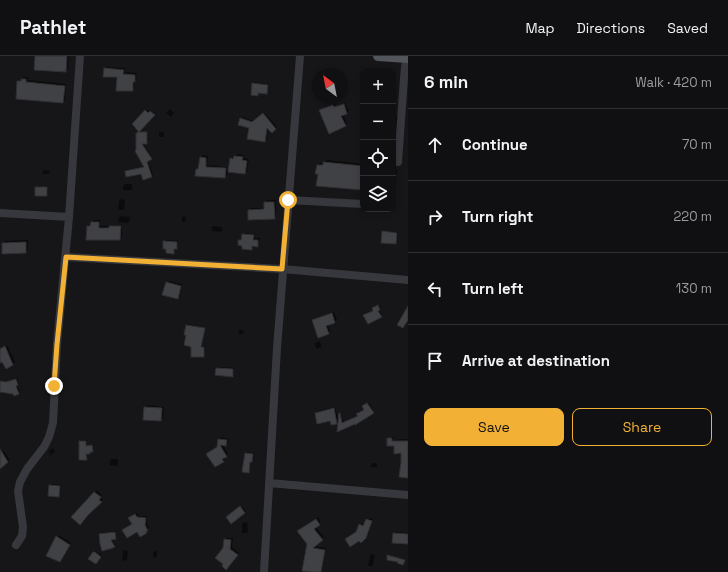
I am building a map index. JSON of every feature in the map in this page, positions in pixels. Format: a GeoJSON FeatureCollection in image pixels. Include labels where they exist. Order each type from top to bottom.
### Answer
{"type":"FeatureCollection","features":[{"type":"Feature","properties":{"kind":"main road"},"geometry":{"type":"LineString","coordinates":[[378,56],[407,58]]}},
{"type":"Feature","properties":{"kind":"street"},"geometry":{"type":"LineString","coordinates":[[16,545],[22,536],[23,527],[18,491],[20,482],[27,469],[44,447],[49,437],[52,423],[57,344],[66,257],[80,56]]}},
{"type":"Feature","properties":{"kind":"street"},"geometry":{"type":"LineString","coordinates":[[264,572],[282,269],[300,56]]}},
{"type":"Feature","properties":{"kind":"street"},"geometry":{"type":"LineString","coordinates":[[398,162],[404,78],[407,58]]}},
{"type":"Feature","properties":{"kind":"street"},"geometry":{"type":"LineString","coordinates":[[288,200],[360,204]]}},
{"type":"Feature","properties":{"kind":"street"},"geometry":{"type":"LineString","coordinates":[[0,213],[69,216]]}},
{"type":"Feature","properties":{"kind":"street"},"geometry":{"type":"LineString","coordinates":[[66,257],[282,269],[408,280]]}},
{"type":"Feature","properties":{"kind":"street"},"geometry":{"type":"LineString","coordinates":[[269,483],[408,495]]}},
{"type":"Feature","properties":{"kind":"building"},"geometry":{"type":"Polygon","coordinates":[[[35,56],[67,56],[66,72],[34,70],[35,56]]]}},
{"type":"Feature","properties":{"kind":"building"},"geometry":{"type":"Polygon","coordinates":[[[104,68],[124,70],[123,74],[135,75],[133,91],[116,91],[117,77],[103,77],[104,68]]]}},
{"type":"Feature","properties":{"kind":"building"},"geometry":{"type":"Polygon","coordinates":[[[21,79],[26,79],[26,82],[65,86],[63,103],[16,99],[17,81],[21,81],[21,79]]]}},
{"type":"Feature","properties":{"kind":"building"},"geometry":{"type":"Polygon","coordinates":[[[252,83],[268,85],[267,94],[258,93],[258,96],[251,95],[252,83]]]}},
{"type":"Feature","properties":{"kind":"building"},"geometry":{"type":"Polygon","coordinates":[[[344,104],[347,114],[341,116],[346,126],[329,134],[319,110],[333,105],[334,107],[344,104]]]}},
{"type":"Feature","properties":{"kind":"building"},"geometry":{"type":"Polygon","coordinates":[[[145,110],[148,113],[150,111],[155,115],[139,132],[132,124],[145,110]]]}},
{"type":"Feature","properties":{"kind":"building"},"geometry":{"type":"Polygon","coordinates":[[[263,113],[276,129],[272,133],[267,128],[265,142],[247,139],[249,128],[238,125],[240,118],[252,122],[263,113]]]}},
{"type":"Feature","properties":{"kind":"building"},"geometry":{"type":"Polygon","coordinates":[[[137,132],[147,132],[147,144],[142,144],[152,159],[147,162],[152,177],[143,180],[141,174],[126,177],[125,171],[144,167],[135,151],[137,132]]]}},
{"type":"Feature","properties":{"kind":"building"},"geometry":{"type":"Polygon","coordinates":[[[234,156],[243,157],[242,160],[247,161],[245,174],[228,172],[230,158],[233,159],[234,156]]]}},
{"type":"Feature","properties":{"kind":"building"},"geometry":{"type":"Polygon","coordinates":[[[200,157],[206,158],[206,167],[226,168],[225,178],[195,176],[200,157]]]}},
{"type":"Feature","properties":{"kind":"building"},"geometry":{"type":"Polygon","coordinates":[[[323,162],[360,166],[360,190],[316,186],[318,174],[315,174],[317,165],[323,165],[323,162]]]}},
{"type":"Feature","properties":{"kind":"building"},"geometry":{"type":"Polygon","coordinates":[[[35,187],[47,187],[47,196],[35,196],[35,187]]]}},
{"type":"Feature","properties":{"kind":"building"},"geometry":{"type":"Polygon","coordinates":[[[264,202],[274,202],[275,219],[248,220],[248,210],[264,209],[264,202]]]}},
{"type":"Feature","properties":{"kind":"building"},"geometry":{"type":"Polygon","coordinates":[[[91,222],[99,222],[99,228],[121,226],[120,240],[86,240],[87,226],[90,226],[91,222]]]}},
{"type":"Feature","properties":{"kind":"building"},"geometry":{"type":"Polygon","coordinates":[[[382,231],[397,233],[396,244],[381,243],[382,231]]]}},
{"type":"Feature","properties":{"kind":"building"},"geometry":{"type":"Polygon","coordinates":[[[242,234],[254,235],[253,240],[258,240],[258,247],[252,246],[252,250],[242,249],[242,246],[238,245],[238,240],[241,240],[242,234]]]}},
{"type":"Feature","properties":{"kind":"building"},"geometry":{"type":"Polygon","coordinates":[[[163,241],[177,242],[177,249],[174,249],[174,254],[166,253],[166,249],[163,249],[163,241]]]}},
{"type":"Feature","properties":{"kind":"building"},"geometry":{"type":"Polygon","coordinates":[[[26,242],[26,253],[2,254],[2,243],[26,242]]]}},
{"type":"Feature","properties":{"kind":"building"},"geometry":{"type":"Polygon","coordinates":[[[166,282],[181,286],[178,299],[162,295],[166,282]]]}},
{"type":"Feature","properties":{"kind":"building"},"geometry":{"type":"Polygon","coordinates":[[[378,305],[380,310],[378,311],[382,317],[368,324],[363,315],[373,311],[372,308],[378,305]]]}},
{"type":"Feature","properties":{"kind":"building"},"geometry":{"type":"Polygon","coordinates":[[[408,306],[408,320],[403,328],[397,325],[408,306]]]}},
{"type":"Feature","properties":{"kind":"building"},"geometry":{"type":"Polygon","coordinates":[[[332,313],[335,323],[326,326],[329,334],[318,338],[312,320],[332,313]]]}},
{"type":"Feature","properties":{"kind":"building"},"geometry":{"type":"Polygon","coordinates":[[[186,325],[205,328],[201,347],[204,347],[204,357],[191,357],[191,347],[184,345],[186,325]]]}},
{"type":"Feature","properties":{"kind":"building"},"geometry":{"type":"Polygon","coordinates":[[[5,346],[13,365],[6,369],[2,362],[0,363],[0,349],[5,346]]]}},
{"type":"Feature","properties":{"kind":"building"},"geometry":{"type":"Polygon","coordinates":[[[216,368],[233,369],[233,377],[215,375],[216,368]]]}},
{"type":"Feature","properties":{"kind":"building"},"geometry":{"type":"Polygon","coordinates":[[[16,379],[18,385],[16,386],[19,394],[14,396],[13,394],[0,392],[0,381],[6,382],[16,379]]]}},
{"type":"Feature","properties":{"kind":"building"},"geometry":{"type":"Polygon","coordinates":[[[367,403],[374,413],[355,425],[337,432],[339,413],[342,423],[358,416],[356,414],[364,410],[362,406],[367,403]]]}},
{"type":"Feature","properties":{"kind":"building"},"geometry":{"type":"Polygon","coordinates":[[[144,407],[162,408],[161,421],[143,420],[144,407]]]}},
{"type":"Feature","properties":{"kind":"building"},"geometry":{"type":"Polygon","coordinates":[[[334,408],[337,424],[331,425],[330,421],[317,424],[315,413],[334,408]]]}},
{"type":"Feature","properties":{"kind":"building"},"geometry":{"type":"Polygon","coordinates":[[[387,438],[392,438],[392,441],[408,441],[408,478],[399,477],[401,453],[394,454],[394,446],[387,446],[387,438]]]}},
{"type":"Feature","properties":{"kind":"building"},"geometry":{"type":"Polygon","coordinates":[[[218,439],[227,440],[226,446],[220,445],[227,457],[222,459],[224,462],[215,467],[206,454],[217,447],[218,439]]]}},
{"type":"Feature","properties":{"kind":"building"},"geometry":{"type":"Polygon","coordinates":[[[79,441],[86,441],[86,446],[92,445],[93,452],[86,454],[87,460],[79,460],[79,441]]]}},
{"type":"Feature","properties":{"kind":"building"},"geometry":{"type":"Polygon","coordinates":[[[0,449],[8,462],[0,469],[0,449]]]}},
{"type":"Feature","properties":{"kind":"building"},"geometry":{"type":"Polygon","coordinates":[[[245,453],[253,454],[252,462],[250,462],[249,473],[242,472],[245,453]]]}},
{"type":"Feature","properties":{"kind":"building"},"geometry":{"type":"Polygon","coordinates":[[[49,485],[60,486],[59,497],[48,496],[49,485]]]}},
{"type":"Feature","properties":{"kind":"building"},"geometry":{"type":"Polygon","coordinates":[[[94,492],[101,497],[99,500],[102,502],[80,525],[71,517],[94,492]]]}},
{"type":"Feature","properties":{"kind":"building"},"geometry":{"type":"Polygon","coordinates":[[[240,506],[245,513],[231,524],[226,517],[240,506]]]}},
{"type":"Feature","properties":{"kind":"building"},"geometry":{"type":"Polygon","coordinates":[[[135,514],[137,517],[146,518],[145,525],[148,531],[140,537],[137,532],[127,538],[122,530],[132,524],[128,518],[135,514]]]}},
{"type":"Feature","properties":{"kind":"building"},"geometry":{"type":"Polygon","coordinates":[[[316,519],[320,525],[314,529],[323,540],[313,548],[325,550],[321,572],[302,571],[307,544],[297,531],[316,519]]]}},
{"type":"Feature","properties":{"kind":"building"},"geometry":{"type":"Polygon","coordinates":[[[366,519],[372,521],[366,538],[361,543],[359,541],[350,547],[345,539],[356,532],[359,524],[363,526],[366,519]]]}},
{"type":"Feature","properties":{"kind":"building"},"geometry":{"type":"Polygon","coordinates":[[[115,532],[116,539],[111,540],[115,547],[102,551],[99,534],[115,532]]]}},
{"type":"Feature","properties":{"kind":"building"},"geometry":{"type":"Polygon","coordinates":[[[393,533],[408,534],[408,544],[392,543],[393,533]]]}},
{"type":"Feature","properties":{"kind":"building"},"geometry":{"type":"Polygon","coordinates":[[[56,536],[70,545],[60,562],[46,556],[56,536]]]}},
{"type":"Feature","properties":{"kind":"building"},"geometry":{"type":"Polygon","coordinates":[[[224,539],[231,540],[230,549],[238,555],[226,570],[222,566],[223,564],[215,558],[223,548],[224,539]]]}},
{"type":"Feature","properties":{"kind":"building"},"geometry":{"type":"Polygon","coordinates":[[[93,552],[101,557],[96,564],[88,559],[93,552]]]}},
{"type":"Feature","properties":{"kind":"building"},"geometry":{"type":"Polygon","coordinates":[[[387,555],[405,560],[403,565],[397,563],[398,562],[387,560],[387,555]]]}},
{"type":"Feature","properties":{"kind":"route"},"geometry":{"type":"LineString","coordinates":[[54,386],[66,257],[282,269],[288,200]]}}]}
